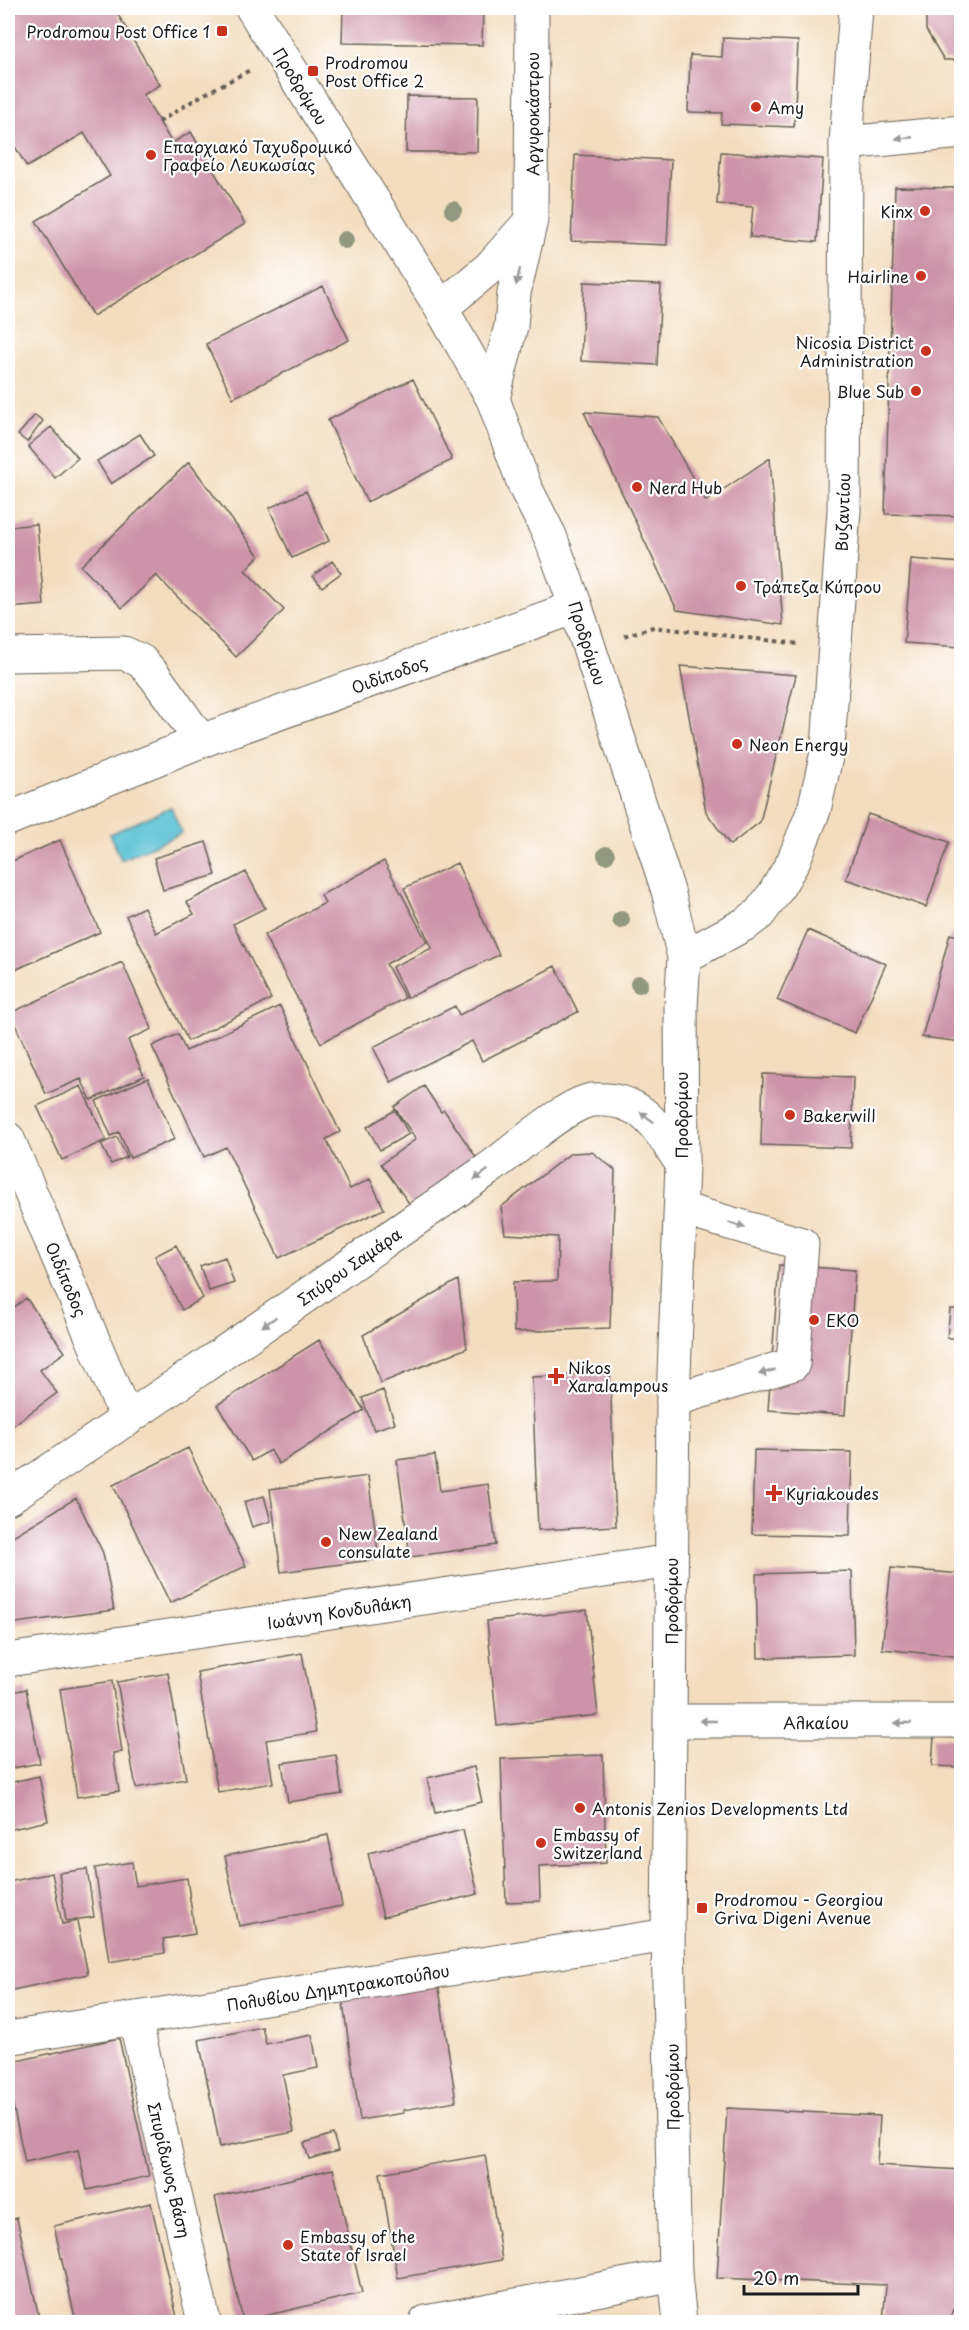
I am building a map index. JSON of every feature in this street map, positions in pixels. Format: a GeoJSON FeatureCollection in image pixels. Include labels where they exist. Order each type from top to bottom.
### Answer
{"type":"FeatureCollection","features":[{"type":"Feature","properties":{"kind":"street","name":"Προδρόμου"},"geometry":{"type":"LineString","coordinates":[[252,8],[441,308],[493,399],[525,487],[549,536],[576,607],[668,891],[684,957],[681,1008],[681,1209],[673,1400],[668,1935],[675,2275],[680,2322]]}},
{"type":"Feature","properties":{"kind":"street","name":"Αργυροκάστρου"},"geometry":{"type":"LineString","coordinates":[[493,399],[511,326],[514,293],[531,220],[532,8]]}},
{"type":"Feature","properties":{"kind":"street","name":"Βυζαντίου"},"geometry":{"type":"LineString","coordinates":[[684,957],[759,915],[774,894],[793,862],[814,810],[828,748],[844,510],[846,143],[856,8]]}},
{"type":"Feature","properties":{"kind":"street"},"geometry":{"type":"LineString","coordinates":[[846,143],[962,132]]}},
{"type":"Feature","properties":{"kind":"street"},"geometry":{"type":"LineString","coordinates":[[441,308],[489,268],[531,220]]}},
{"type":"Feature","properties":{"kind":"street","name":"Οιδίποδος"},"geometry":{"type":"LineString","coordinates":[[8,819],[201,741],[576,607]]}},
{"type":"Feature","properties":{"kind":"street"},"geometry":{"type":"LineString","coordinates":[[8,655],[124,652],[141,661],[154,675],[201,741]]}},
{"type":"Feature","properties":{"kind":"street","name":"Σπύρου Σαμάρα"},"geometry":{"type":"LineString","coordinates":[[8,1498],[128,1419],[494,1166],[559,1116],[590,1100],[626,1102],[655,1123],[682,1164]]}},
{"type":"Feature","properties":{"kind":"street","name":"Οιδίποδος"},"geometry":{"type":"LineString","coordinates":[[8,1139],[128,1419]]}},
{"type":"Feature","properties":{"kind":"street"},"geometry":{"type":"LineString","coordinates":[[673,1400],[793,1364],[802,1244],[681,1209]]}},
{"type":"Feature","properties":{"kind":"street","name":"Ιωάννη Κονδυλάκη"},"geometry":{"type":"LineString","coordinates":[[8,1660],[671,1561]]}},
{"type":"Feature","properties":{"kind":"street","name":"Αλκαίου"},"geometry":{"type":"LineString","coordinates":[[671,1721],[962,1721]]}},
{"type":"Feature","properties":{"kind":"street","name":"Πολυβίου Δημητρακοπούλου"},"geometry":{"type":"LineString","coordinates":[[8,2038],[668,1935]]}},
{"type":"Feature","properties":{"kind":"street","name":"Σπυρίδωνος Βάση"},"geometry":{"type":"LineString","coordinates":[[135,2018],[204,2322]]}},
{"type":"Feature","properties":{"kind":"street"},"geometry":{"type":"LineString","coordinates":[[426,2322],[675,2275]]}},
{"type":"Feature","properties":{"kind":"path"},"geometry":{"type":"LineString","coordinates":[[159,122],[199,97],[280,53]]}},
{"type":"Feature","properties":{"kind":"path"},"geometry":{"type":"LineString","coordinates":[[589,648],[653,627],[808,645]]}},
{"type":"Feature","properties":{"kind":"water"},"geometry":{"type":"Polygon","coordinates":[[[171,807],[182,833],[121,860],[110,834],[171,807]]]}},
{"type":"Feature","properties":{"kind":"building","name":"Επαρχιακό Ταχυδρομικό Γραφείο Λευκωσίας"},"geometry":{"type":"Polygon","coordinates":[[[8,8],[114,8],[160,85],[143,95],[172,143],[191,132],[245,224],[93,316],[36,221],[110,176],[84,133],[27,167],[8,135],[8,8]]]}},
{"type":"Feature","properties":{"kind":"building"},"geometry":{"type":"Polygon","coordinates":[[[343,8],[483,8],[482,45],[342,43],[343,8]]]}},
{"type":"Feature","properties":{"kind":"building"},"geometry":{"type":"Polygon","coordinates":[[[926,8],[962,8],[962,60],[944,60],[926,30],[926,8]]]}},
{"type":"Feature","properties":{"kind":"building"},"geometry":{"type":"Polygon","coordinates":[[[723,38],[798,41],[794,127],[721,124],[722,113],[688,112],[690,55],[722,57],[723,38]]]}},
{"type":"Feature","properties":{"kind":"building"},"geometry":{"type":"Polygon","coordinates":[[[407,96],[478,97],[477,152],[406,152],[407,96]]]}},
{"type":"Feature","properties":{"kind":"building"},"geometry":{"type":"Polygon","coordinates":[[[721,152],[823,159],[817,242],[750,237],[753,207],[717,204],[721,152]]]}},
{"type":"Feature","properties":{"kind":"building"},"geometry":{"type":"Polygon","coordinates":[[[575,155],[671,160],[667,245],[571,241],[575,155]]]}},
{"type":"Feature","properties":{"kind":"building","name":"Nicosia District Administration"},"geometry":{"type":"Polygon","coordinates":[[[895,187],[962,188],[962,516],[885,514],[895,187]]]}},
{"type":"Feature","properties":{"kind":"building"},"geometry":{"type":"Polygon","coordinates":[[[584,282],[661,285],[657,365],[581,361],[584,282]]]}},
{"type":"Feature","properties":{"kind":"building"},"geometry":{"type":"Polygon","coordinates":[[[323,286],[349,340],[233,398],[206,344],[323,286]]]}},
{"type":"Feature","properties":{"kind":"building"},"geometry":{"type":"Polygon","coordinates":[[[413,379],[452,460],[367,502],[328,420],[413,379]]]}},
{"type":"Feature","properties":{"kind":"building"},"geometry":{"type":"Polygon","coordinates":[[[584,412],[658,417],[706,501],[770,458],[783,625],[677,610],[584,412]]]}},
{"type":"Feature","properties":{"kind":"building"},"geometry":{"type":"Polygon","coordinates":[[[35,415],[43,421],[27,442],[18,435],[35,415]]]}},
{"type":"Feature","properties":{"kind":"building"},"geometry":{"type":"Polygon","coordinates":[[[51,427],[78,458],[55,478],[28,446],[51,427]]]}},
{"type":"Feature","properties":{"kind":"building"},"geometry":{"type":"Polygon","coordinates":[[[140,434],[154,456],[111,484],[97,461],[140,434]]]}},
{"type":"Feature","properties":{"kind":"building"},"geometry":{"type":"Polygon","coordinates":[[[189,462],[259,556],[245,570],[284,610],[236,657],[156,575],[122,608],[81,566],[189,462]]]}},
{"type":"Feature","properties":{"kind":"building"},"geometry":{"type":"Polygon","coordinates":[[[306,491],[329,541],[292,558],[269,508],[306,491]]]}},
{"type":"Feature","properties":{"kind":"building"},"geometry":{"type":"Polygon","coordinates":[[[37,524],[44,605],[8,608],[8,527],[37,524]]]}},
{"type":"Feature","properties":{"kind":"building"},"geometry":{"type":"Polygon","coordinates":[[[911,559],[962,563],[962,647],[904,643],[911,559]]]}},
{"type":"Feature","properties":{"kind":"building"},"geometry":{"type":"Polygon","coordinates":[[[332,561],[341,573],[322,587],[313,576],[332,561]]]}},
{"type":"Feature","properties":{"kind":"building","name":"Neon Energy"},"geometry":{"type":"Polygon","coordinates":[[[680,666],[796,675],[760,822],[730,845],[706,812],[680,666]]]}},
{"type":"Feature","properties":{"kind":"building"},"geometry":{"type":"Polygon","coordinates":[[[868,814],[949,842],[926,907],[846,879],[868,814]]]}},
{"type":"Feature","properties":{"kind":"building"},"geometry":{"type":"Polygon","coordinates":[[[60,840],[100,932],[8,973],[8,863],[60,840]]]}},
{"type":"Feature","properties":{"kind":"building"},"geometry":{"type":"Polygon","coordinates":[[[206,842],[216,875],[163,890],[154,858],[206,842]]]}},
{"type":"Feature","properties":{"kind":"building"},"geometry":{"type":"Polygon","coordinates":[[[384,861],[427,942],[386,964],[405,998],[321,1043],[264,935],[325,903],[321,895],[384,861]]]}},
{"type":"Feature","properties":{"kind":"building"},"geometry":{"type":"Polygon","coordinates":[[[457,863],[499,955],[407,998],[392,967],[432,948],[404,888],[457,863]]]}},
{"type":"Feature","properties":{"kind":"building"},"geometry":{"type":"Polygon","coordinates":[[[246,872],[265,908],[233,924],[271,999],[188,1041],[126,916],[144,907],[156,933],[194,914],[187,902],[246,872]]]}},
{"type":"Feature","properties":{"kind":"building"},"geometry":{"type":"Polygon","coordinates":[[[808,930],[886,964],[855,1033],[777,1000],[808,930]]]}},
{"type":"Feature","properties":{"kind":"building"},"geometry":{"type":"Polygon","coordinates":[[[950,934],[962,937],[962,1042],[922,1037],[950,934]]]}},
{"type":"Feature","properties":{"kind":"building"},"geometry":{"type":"Polygon","coordinates":[[[122,962],[152,1029],[128,1040],[144,1076],[91,1100],[81,1079],[46,1094],[10,1013],[122,962]]]}},
{"type":"Feature","properties":{"kind":"building"},"geometry":{"type":"Polygon","coordinates":[[[555,966],[578,1012],[482,1061],[472,1041],[391,1082],[373,1047],[455,1006],[459,1015],[555,966]]]}},
{"type":"Feature","properties":{"kind":"building"},"geometry":{"type":"Polygon","coordinates":[[[280,1006],[340,1132],[326,1139],[350,1189],[370,1179],[384,1209],[279,1258],[226,1147],[204,1157],[152,1046],[178,1034],[186,1051],[280,1006]]]}},
{"type":"Feature","properties":{"kind":"building"},"geometry":{"type":"Polygon","coordinates":[[[763,1074],[853,1077],[851,1148],[761,1145],[763,1074]]]}},
{"type":"Feature","properties":{"kind":"building"},"geometry":{"type":"Polygon","coordinates":[[[148,1078],[175,1139],[130,1158],[119,1132],[111,1136],[96,1101],[148,1078]]]}},
{"type":"Feature","properties":{"kind":"building"},"geometry":{"type":"Polygon","coordinates":[[[81,1086],[106,1140],[62,1160],[37,1106],[81,1086]]]}},
{"type":"Feature","properties":{"kind":"building"},"geometry":{"type":"Polygon","coordinates":[[[424,1086],[441,1112],[444,1110],[478,1160],[411,1206],[381,1164],[416,1139],[394,1107],[424,1086]]]}},
{"type":"Feature","properties":{"kind":"building"},"geometry":{"type":"Polygon","coordinates":[[[395,1110],[409,1134],[380,1150],[367,1127],[395,1110]]]}},
{"type":"Feature","properties":{"kind":"building"},"geometry":{"type":"Polygon","coordinates":[[[117,1137],[127,1157],[111,1164],[101,1144],[117,1137]]]}},
{"type":"Feature","properties":{"kind":"building"},"geometry":{"type":"Polygon","coordinates":[[[592,1152],[615,1170],[610,1328],[514,1332],[513,1282],[557,1281],[558,1237],[505,1234],[501,1207],[571,1153],[592,1152]]]}},
{"type":"Feature","properties":{"kind":"building"},"geometry":{"type":"Polygon","coordinates":[[[176,1245],[203,1298],[182,1310],[155,1256],[176,1245]]]}},
{"type":"Feature","properties":{"kind":"building"},"geometry":{"type":"Polygon","coordinates":[[[225,1257],[234,1283],[209,1291],[200,1266],[225,1257]]]}},
{"type":"Feature","properties":{"kind":"building"},"geometry":{"type":"Polygon","coordinates":[[[779,1265],[855,1270],[845,1415],[768,1410],[779,1265]]]}},
{"type":"Feature","properties":{"kind":"building"},"geometry":{"type":"Polygon","coordinates":[[[458,1280],[467,1348],[381,1383],[363,1335],[458,1280]]]}},
{"type":"Feature","properties":{"kind":"building"},"geometry":{"type":"Polygon","coordinates":[[[26,1298],[65,1352],[40,1370],[57,1393],[8,1429],[8,1312],[26,1298]]]}},
{"type":"Feature","properties":{"kind":"building"},"geometry":{"type":"Polygon","coordinates":[[[950,1309],[962,1309],[962,1338],[947,1338],[950,1309]]]}},
{"type":"Feature","properties":{"kind":"building"},"geometry":{"type":"Polygon","coordinates":[[[319,1340],[364,1410],[279,1464],[270,1450],[252,1461],[217,1405],[319,1340]]]}},
{"type":"Feature","properties":{"kind":"building"},"geometry":{"type":"Polygon","coordinates":[[[610,1373],[616,1526],[538,1530],[532,1377],[610,1373]]]}},
{"type":"Feature","properties":{"kind":"building"},"geometry":{"type":"Polygon","coordinates":[[[383,1390],[395,1423],[374,1430],[362,1398],[383,1390]]]}},
{"type":"Feature","properties":{"kind":"building"},"geometry":{"type":"Polygon","coordinates":[[[188,1448],[246,1566],[170,1603],[113,1485],[188,1448]]]}},
{"type":"Feature","properties":{"kind":"building"},"geometry":{"type":"Polygon","coordinates":[[[754,1450],[852,1452],[850,1536],[752,1534],[754,1450]]]}},
{"type":"Feature","properties":{"kind":"building"},"geometry":{"type":"Polygon","coordinates":[[[435,1455],[440,1491],[488,1484],[496,1545],[410,1557],[397,1460],[435,1455]]]}},
{"type":"Feature","properties":{"kind":"building"},"geometry":{"type":"Polygon","coordinates":[[[368,1476],[379,1559],[281,1572],[270,1489],[368,1476]]]}},
{"type":"Feature","properties":{"kind":"building"},"geometry":{"type":"Polygon","coordinates":[[[264,1496],[271,1521],[252,1527],[244,1502],[264,1496]]]}},
{"type":"Feature","properties":{"kind":"building"},"geometry":{"type":"Polygon","coordinates":[[[76,1498],[103,1553],[114,1610],[8,1624],[8,1539],[76,1498]]]}},
{"type":"Feature","properties":{"kind":"building"},"geometry":{"type":"Polygon","coordinates":[[[891,1568],[962,1574],[962,1657],[882,1649],[891,1568]]]}},
{"type":"Feature","properties":{"kind":"building"},"geometry":{"type":"Polygon","coordinates":[[[852,1571],[854,1655],[758,1658],[756,1574],[852,1571]]]}},
{"type":"Feature","properties":{"kind":"building"},"geometry":{"type":"Polygon","coordinates":[[[587,1610],[598,1715],[497,1726],[487,1621],[587,1610]]]}},
{"type":"Feature","properties":{"kind":"building"},"geometry":{"type":"Polygon","coordinates":[[[302,1653],[316,1732],[266,1740],[273,1783],[218,1792],[197,1672],[302,1653]]]}},
{"type":"Feature","properties":{"kind":"building"},"geometry":{"type":"Polygon","coordinates":[[[168,1673],[186,1779],[136,1788],[117,1682],[168,1673]]]}},
{"type":"Feature","properties":{"kind":"building"},"geometry":{"type":"Polygon","coordinates":[[[112,1681],[122,1752],[113,1753],[119,1791],[77,1797],[60,1689],[112,1681]]]}},
{"type":"Feature","properties":{"kind":"building"},"geometry":{"type":"Polygon","coordinates":[[[26,1689],[40,1763],[8,1769],[8,1693],[26,1689]]]}},
{"type":"Feature","properties":{"kind":"building"},"geometry":{"type":"Polygon","coordinates":[[[934,1737],[961,1738],[959,1767],[932,1766],[934,1737]]]}},
{"type":"Feature","properties":{"kind":"building"},"geometry":{"type":"Polygon","coordinates":[[[336,1755],[342,1794],[288,1802],[282,1763],[336,1755]]]}},
{"type":"Feature","properties":{"kind":"building"},"geometry":{"type":"Polygon","coordinates":[[[603,1755],[606,1863],[539,1866],[540,1901],[506,1902],[501,1759],[603,1755]]]}},
{"type":"Feature","properties":{"kind":"building"},"geometry":{"type":"Polygon","coordinates":[[[474,1767],[482,1802],[435,1813],[427,1778],[474,1767]]]}},
{"type":"Feature","properties":{"kind":"building"},"geometry":{"type":"Polygon","coordinates":[[[39,1776],[48,1821],[8,1830],[8,1783],[39,1776]]]}},
{"type":"Feature","properties":{"kind":"building"},"geometry":{"type":"Polygon","coordinates":[[[463,1830],[478,1894],[383,1917],[368,1853],[463,1830]]]}},
{"type":"Feature","properties":{"kind":"building"},"geometry":{"type":"Polygon","coordinates":[[[328,1835],[342,1906],[239,1926],[225,1856],[328,1835]]]}},
{"type":"Feature","properties":{"kind":"building"},"geometry":{"type":"Polygon","coordinates":[[[132,1862],[136,1886],[187,1878],[195,1934],[163,1939],[165,1953],[109,1962],[95,1868],[132,1862]]]}},
{"type":"Feature","properties":{"kind":"building"},"geometry":{"type":"Polygon","coordinates":[[[87,1869],[94,1917],[66,1921],[59,1873],[87,1869]]]}},
{"type":"Feature","properties":{"kind":"building"},"geometry":{"type":"Polygon","coordinates":[[[52,1873],[62,1924],[77,1921],[88,1974],[8,1991],[8,1882],[52,1873]]]}},
{"type":"Feature","properties":{"kind":"building"},"geometry":{"type":"Polygon","coordinates":[[[438,1982],[456,2101],[360,2120],[342,1997],[438,1982]]]}},
{"type":"Feature","properties":{"kind":"building"},"geometry":{"type":"Polygon","coordinates":[[[262,2027],[266,2044],[312,2035],[318,2068],[283,2075],[294,2132],[220,2147],[199,2040],[262,2027]]]}},
{"type":"Feature","properties":{"kind":"building"},"geometry":{"type":"Polygon","coordinates":[[[119,2038],[149,2176],[87,2190],[78,2150],[25,2162],[8,2082],[8,2063],[119,2038]]]}},
{"type":"Feature","properties":{"kind":"building"},"geometry":{"type":"Polygon","coordinates":[[[727,2108],[880,2116],[877,2165],[962,2170],[962,2297],[947,2322],[883,2322],[886,2285],[717,2278],[727,2108]]]}},
{"type":"Feature","properties":{"kind":"building"},"geometry":{"type":"Polygon","coordinates":[[[333,2134],[338,2151],[309,2159],[304,2143],[333,2134]]]}},
{"type":"Feature","properties":{"kind":"building"},"geometry":{"type":"Polygon","coordinates":[[[485,2155],[502,2260],[398,2278],[380,2173],[485,2155]]]}},
{"type":"Feature","properties":{"kind":"building","name":"Embassy of the State of Israel"},"geometry":{"type":"Polygon","coordinates":[[[333,2169],[362,2293],[243,2321],[215,2197],[333,2169]]]}},
{"type":"Feature","properties":{"kind":"building"},"geometry":{"type":"Polygon","coordinates":[[[151,2203],[178,2322],[76,2322],[54,2226],[151,2203]]]}},
{"type":"Feature","properties":{"kind":"building"},"geometry":{"type":"Polygon","coordinates":[[[17,2218],[40,2322],[8,2322],[8,2221],[17,2218]]]}},
{"type":"Feature","properties":{"kind":"place","name":"Prodromou Post Office 1"},"geometry":{"type":"Point","coordinates":[222,31]}},
{"type":"Feature","properties":{"kind":"place","name":"Prodromou Post Office 2"},"geometry":{"type":"Point","coordinates":[313,71]}},
{"type":"Feature","properties":{"kind":"place","name":"Amy"},"geometry":{"type":"Point","coordinates":[756,107]}},
{"type":"Feature","properties":{"kind":"place","name":"Επαρχιακό Ταχυδρομικό Γραφείο Λευκωσίας"},"geometry":{"type":"Point","coordinates":[151,155]}},
{"type":"Feature","properties":{"kind":"place","name":"Kinx"},"geometry":{"type":"Point","coordinates":[925,211]}},
{"type":"Feature","properties":{"kind":"place","name":"Hairline"},"geometry":{"type":"Point","coordinates":[921,276]}},
{"type":"Feature","properties":{"kind":"place","name":"Nicosia District Administration"},"geometry":{"type":"Point","coordinates":[926,351]}},
{"type":"Feature","properties":{"kind":"place","name":"Blue Sub"},"geometry":{"type":"Point","coordinates":[916,391]}},
{"type":"Feature","properties":{"kind":"place","name":"Nerd Hub"},"geometry":{"type":"Point","coordinates":[637,487]}},
{"type":"Feature","properties":{"kind":"place","name":"Τράπεζα Κύπρου"},"geometry":{"type":"Point","coordinates":[741,586]}},
{"type":"Feature","properties":{"kind":"place","name":"Neon Energy"},"geometry":{"type":"Point","coordinates":[737,744]}},
{"type":"Feature","properties":{"kind":"place","name":"Bakerwill"},"geometry":{"type":"Point","coordinates":[790,1115]}},
{"type":"Feature","properties":{"kind":"place","name":"EKO"},"geometry":{"type":"Point","coordinates":[814,1320]}},
{"type":"Feature","properties":{"kind":"place","name":"Nikos Xaralampous"},"geometry":{"type":"Point","coordinates":[556,1376]}},
{"type":"Feature","properties":{"kind":"place","name":"Kyriakoudes"},"geometry":{"type":"Point","coordinates":[774,1493]}},
{"type":"Feature","properties":{"kind":"place","name":"New Zealand consulate"},"geometry":{"type":"Point","coordinates":[326,1542]}},
{"type":"Feature","properties":{"kind":"place","name":"Antonis Zenios Developments Ltd"},"geometry":{"type":"Point","coordinates":[580,1808]}},
{"type":"Feature","properties":{"kind":"place","name":"Embassy of Switzerland"},"geometry":{"type":"Point","coordinates":[541,1843]}},
{"type":"Feature","properties":{"kind":"place","name":"Prodromou - Georgiou Griva Digeni Avenue"},"geometry":{"type":"Point","coordinates":[702,1908]}},
{"type":"Feature","properties":{"kind":"place","name":"Embassy of the State of Israel"},"geometry":{"type":"Point","coordinates":[288,2245]}}]}
